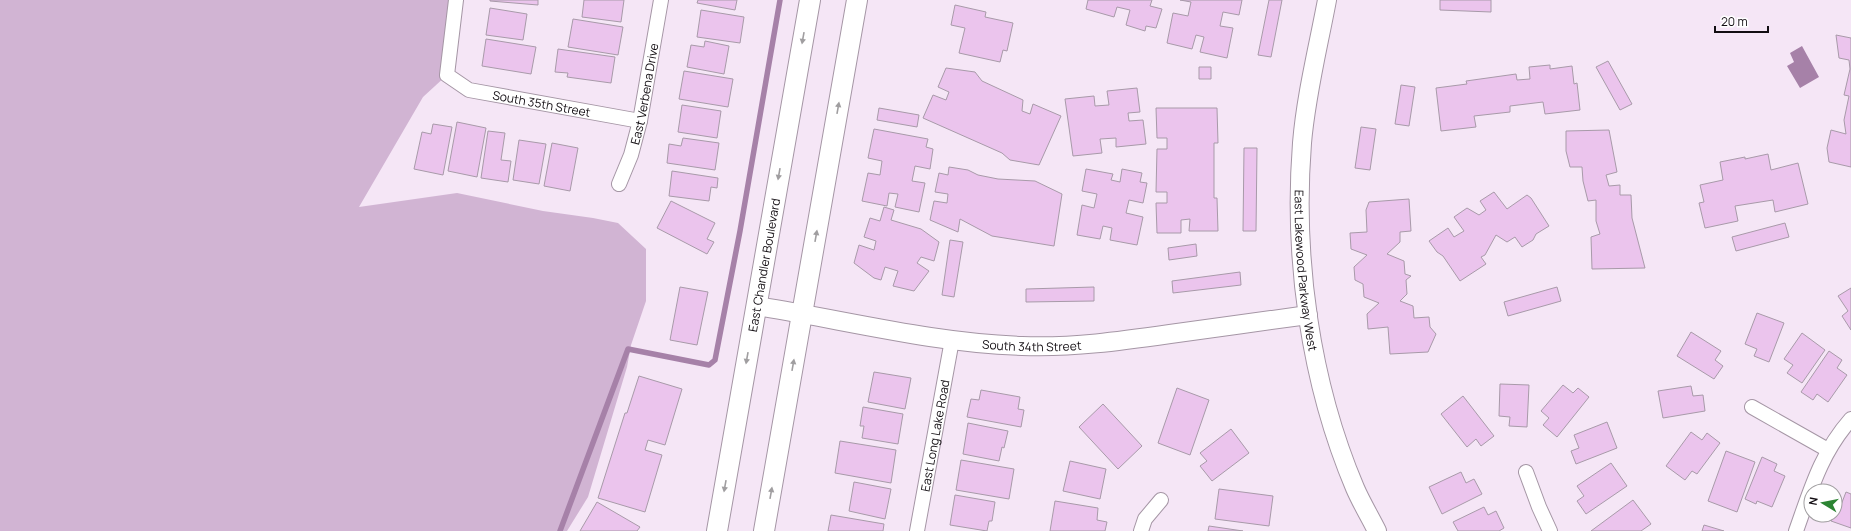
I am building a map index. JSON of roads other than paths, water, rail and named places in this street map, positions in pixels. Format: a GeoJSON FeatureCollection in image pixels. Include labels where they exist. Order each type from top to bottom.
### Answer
{"type":"FeatureCollection","features":[{"type":"Feature","properties":{"kind":"main road","name":"East Chandler Boulevard"},"geometry":{"type":"LineString","coordinates":[[717,531],[810,0]]}},
{"type":"Feature","properties":{"kind":"main road"},"geometry":{"type":"LineString","coordinates":[[764,531],[857,0]]}},
{"type":"Feature","properties":{"kind":"street","name":"South 35th Street"},"geometry":{"type":"LineString","coordinates":[[456,0],[447,75],[469,90],[640,121]]}},
{"type":"Feature","properties":{"kind":"street","name":"East Verbena Drive"},"geometry":{"type":"LineString","coordinates":[[619,184],[631,155],[640,121],[661,0]]}},
{"type":"Feature","properties":{"kind":"street","name":"East Lakewood Parkway West"},"geometry":{"type":"LineString","coordinates":[[1327,0],[1306,111],[1302,143],[1300,227],[1303,274],[1308,315],[1326,398],[1339,446],[1356,488],[1377,531]]}},
{"type":"Feature","properties":{"kind":"street","name":"South 34th Street"},"geometry":{"type":"LineString","coordinates":[[756,306],[908,334],[952,340],[1009,345],[1076,346],[1308,315]]}},
{"type":"Feature","properties":{"kind":"street","name":"East Long Lake Road"},"geometry":{"type":"LineString","coordinates":[[917,531],[952,340]]}},
{"type":"Feature","properties":{"kind":"street"},"geometry":{"type":"LineString","coordinates":[[1752,407],[1828,450]]}},
{"type":"Feature","properties":{"kind":"street"},"geometry":{"type":"LineString","coordinates":[[1796,531],[1817,470],[1841,430],[1851,419]]}},
{"type":"Feature","properties":{"kind":"street"},"geometry":{"type":"LineString","coordinates":[[1526,472],[1550,531]]}},
{"type":"Feature","properties":{"kind":"street"},"geometry":{"type":"LineString","coordinates":[[1141,531],[1145,519],[1161,500]]}},
{"type":"Feature","properties":{"kind":"waterway"},"geometry":{"type":"LineString","coordinates":[[560,531],[628,349],[709,365],[715,360],[740,231],[780,0]]}}]}
